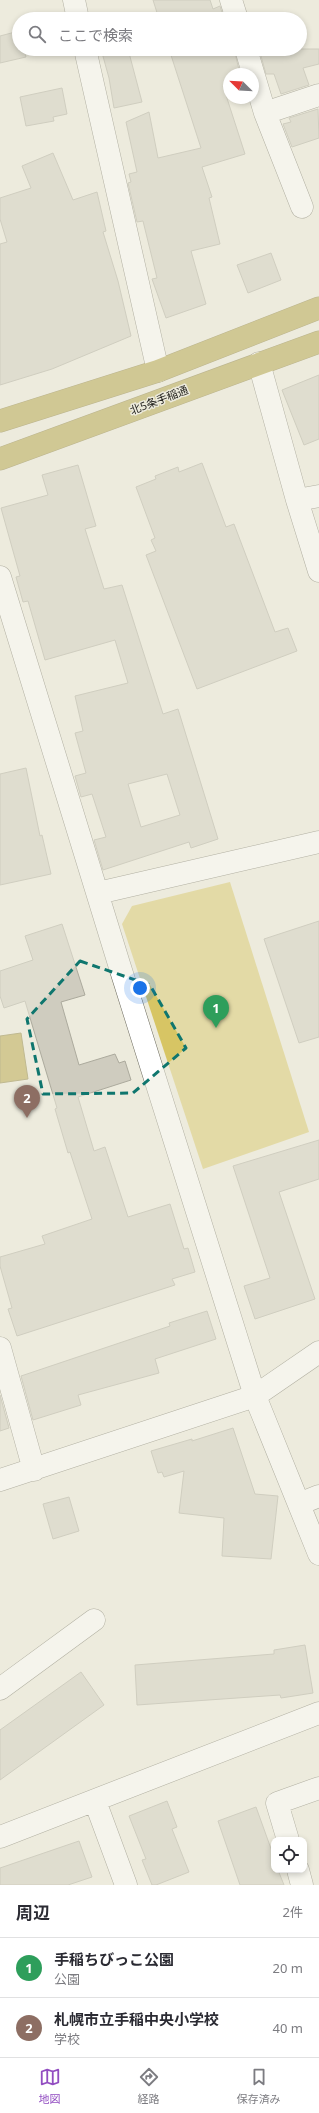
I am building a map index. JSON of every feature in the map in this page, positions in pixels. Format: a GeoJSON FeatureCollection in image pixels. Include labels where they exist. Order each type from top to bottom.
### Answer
{"type":"FeatureCollection","features":[{"type":"Feature","properties":{"kind":"highway"},"geometry":{"type":"LineString","coordinates":[[0,421],[158,371],[319,308]]}},
{"type":"Feature","properties":{"kind":"highway","name":"北5条手稲通"},"geometry":{"type":"LineString","coordinates":[[0,459],[258,363],[319,342]]}},
{"type":"Feature","properties":{"kind":"street"},"geometry":{"type":"LineString","coordinates":[[74,0],[77,12]]}},
{"type":"Feature","properties":{"kind":"street"},"geometry":{"type":"LineString","coordinates":[[231,0],[234,12]]}},
{"type":"Feature","properties":{"kind":"street"},"geometry":{"type":"LineString","coordinates":[[87,56],[158,371]]}},
{"type":"Feature","properties":{"kind":"street"},"geometry":{"type":"LineString","coordinates":[[248,56],[265,113],[302,207]]}},
{"type":"Feature","properties":{"kind":"street"},"geometry":{"type":"LineString","coordinates":[[265,113],[319,95]]}},
{"type":"Feature","properties":{"kind":"street"},"geometry":{"type":"LineString","coordinates":[[258,363],[319,571]]}},
{"type":"Feature","properties":{"kind":"street"},"geometry":{"type":"LineString","coordinates":[[297,500],[319,496]]}},
{"type":"Feature","properties":{"kind":"street"},"geometry":{"type":"LineString","coordinates":[[0,577],[255,1396],[319,1554]]}},
{"type":"Feature","properties":{"kind":"street"},"geometry":{"type":"LineString","coordinates":[[98,893],[319,842]]}},
{"type":"Feature","properties":{"kind":"street"},"geometry":{"type":"LineString","coordinates":[[0,1348],[34,1470]]}},
{"type":"Feature","properties":{"kind":"street"},"geometry":{"type":"LineString","coordinates":[[0,1480],[255,1396],[319,1352]]}},
{"type":"Feature","properties":{"kind":"street"},"geometry":{"type":"LineString","coordinates":[[299,1504],[319,1496]]}},
{"type":"Feature","properties":{"kind":"street"},"geometry":{"type":"LineString","coordinates":[[0,1689],[94,1620]]}},
{"type":"Feature","properties":{"kind":"street"},"geometry":{"type":"LineString","coordinates":[[0,1837],[319,1714]]}},
{"type":"Feature","properties":{"kind":"street"},"geometry":{"type":"LineString","coordinates":[[287,1837],[277,1803],[319,1788]]}},
{"type":"Feature","properties":{"kind":"street"},"geometry":{"type":"LineString","coordinates":[[95,1801],[126,1885]]}},
{"type":"Feature","properties":{"kind":"street"},"geometry":{"type":"LineString","coordinates":[[299,1873],[302,1885]]}},
{"type":"Feature","properties":{"kind":"highlighted area"},"geometry":{"type":"Polygon","coordinates":[[[80,961],[150,985],[186,1048],[133,1093],[43,1094],[27,1019],[80,961]]]}},
{"type":"Feature","properties":{"kind":"shaded area"},"geometry":{"type":"Polygon","coordinates":[[[230,882],[309,1132],[203,1169],[122,924],[132,906],[230,882]]]}},
{"type":"Feature","properties":{"kind":"shaded area"},"geometry":{"type":"Polygon","coordinates":[[[21,1033],[28,1079],[0,1083],[0,1036],[21,1033]]]}},
{"type":"Feature","properties":{"kind":"building"},"geometry":{"type":"Polygon","coordinates":[[[153,0],[210,0],[213,9],[220,6],[222,12],[157,12],[153,0]]]}},
{"type":"Feature","properties":{"kind":"building"},"geometry":{"type":"Polygon","coordinates":[[[12,33],[12,56],[26,57],[0,63],[0,36],[12,33]]]}},
{"type":"Feature","properties":{"kind":"building"},"geometry":{"type":"Polygon","coordinates":[[[307,49],[319,49],[319,64],[303,68],[309,85],[281,94],[274,74],[266,74],[261,56],[307,56],[307,49]]]}},
{"type":"Feature","properties":{"kind":"building"},"geometry":{"type":"Polygon","coordinates":[[[103,56],[130,56],[142,102],[114,108],[109,78],[103,56]]]}},
{"type":"Feature","properties":{"kind":"building"},"geometry":{"type":"Polygon","coordinates":[[[171,56],[236,56],[239,68],[223,68],[223,104],[229,104],[245,154],[202,167],[212,197],[209,198],[220,244],[191,251],[206,304],[166,318],[152,279],[157,278],[143,221],[137,222],[128,183],[131,182],[129,174],[137,172],[126,122],[149,112],[158,158],[201,148],[171,56]]]}},
{"type":"Feature","properties":{"kind":"building"},"geometry":{"type":"Polygon","coordinates":[[[62,88],[67,114],[53,117],[54,121],[26,126],[20,97],[62,88]]]}},
{"type":"Feature","properties":{"kind":"building"},"geometry":{"type":"Polygon","coordinates":[[[318,109],[319,138],[292,147],[283,124],[291,122],[289,118],[318,109]]]}},
{"type":"Feature","properties":{"kind":"building"},"geometry":{"type":"Polygon","coordinates":[[[53,153],[73,200],[97,192],[106,231],[103,232],[118,281],[131,336],[52,369],[0,385],[0,244],[7,242],[0,219],[0,198],[31,188],[22,166],[53,153]]]}},
{"type":"Feature","properties":{"kind":"building"},"geometry":{"type":"Polygon","coordinates":[[[271,253],[281,280],[248,293],[237,265],[271,253]]]}},
{"type":"Feature","properties":{"kind":"building"},"geometry":{"type":"Polygon","coordinates":[[[319,375],[319,439],[304,445],[282,390],[319,375]]]}},
{"type":"Feature","properties":{"kind":"building"},"geometry":{"type":"Polygon","coordinates":[[[202,463],[226,527],[234,524],[275,632],[288,628],[297,651],[197,689],[146,555],[156,551],[151,540],[155,538],[136,487],[156,479],[155,476],[178,467],[179,472],[202,463]]]}},
{"type":"Feature","properties":{"kind":"building"},"geometry":{"type":"Polygon","coordinates":[[[78,465],[96,526],[85,529],[104,589],[122,585],[163,714],[178,709],[218,839],[191,848],[189,842],[103,870],[94,840],[106,837],[92,794],[81,797],[75,776],[86,773],[75,733],[83,731],[75,696],[128,683],[115,640],[45,660],[28,601],[23,602],[16,577],[20,576],[1,508],[48,495],[42,475],[78,465]],[[167,774],[128,784],[141,827],[180,815],[167,774]]]}},
{"type":"Feature","properties":{"kind":"building"},"geometry":{"type":"Polygon","coordinates":[[[26,768],[40,836],[42,835],[51,874],[0,885],[0,774],[26,768]]]}},
{"type":"Feature","properties":{"kind":"building"},"geometry":{"type":"Polygon","coordinates":[[[319,921],[319,1037],[299,1043],[264,939],[319,921]]]}},
{"type":"Feature","properties":{"kind":"building"},"geometry":{"type":"Polygon","coordinates":[[[62,924],[85,995],[61,1002],[79,1065],[115,1054],[119,1063],[125,1061],[131,1080],[78,1097],[94,1151],[105,1147],[128,1217],[170,1204],[184,1249],[188,1248],[195,1272],[172,1279],[175,1285],[17,1336],[8,1309],[12,1308],[0,1266],[0,1257],[45,1244],[42,1236],[92,1219],[70,1152],[68,1153],[55,1109],[57,1108],[25,1001],[4,1008],[0,996],[0,971],[33,960],[25,936],[62,924]]]}},
{"type":"Feature","properties":{"kind":"building"},"geometry":{"type":"Polygon","coordinates":[[[319,1140],[319,1179],[279,1192],[315,1299],[255,1319],[244,1286],[270,1278],[233,1166],[319,1140]]]}},
{"type":"Feature","properties":{"kind":"building"},"geometry":{"type":"Polygon","coordinates":[[[207,1311],[216,1339],[155,1359],[159,1373],[78,1395],[81,1405],[33,1420],[21,1376],[170,1326],[169,1323],[207,1311]]]}},
{"type":"Feature","properties":{"kind":"building"},"geometry":{"type":"Polygon","coordinates":[[[0,1395],[9,1428],[0,1431],[0,1395]]]}},
{"type":"Feature","properties":{"kind":"building"},"geometry":{"type":"Polygon","coordinates":[[[233,1428],[255,1494],[278,1496],[271,1559],[222,1556],[224,1518],[179,1513],[184,1471],[164,1477],[162,1472],[158,1473],[151,1451],[192,1439],[192,1441],[233,1428]]]}},
{"type":"Feature","properties":{"kind":"building"},"geometry":{"type":"Polygon","coordinates":[[[69,1497],[79,1531],[53,1539],[43,1504],[69,1497]]]}},
{"type":"Feature","properties":{"kind":"building"},"geometry":{"type":"Polygon","coordinates":[[[305,1645],[313,1693],[281,1698],[280,1695],[137,1705],[135,1665],[274,1654],[274,1650],[305,1645]]]}},
{"type":"Feature","properties":{"kind":"building"},"geometry":{"type":"Polygon","coordinates":[[[81,1672],[104,1705],[0,1780],[0,1730],[81,1672]]]}},
{"type":"Feature","properties":{"kind":"building"},"geometry":{"type":"Polygon","coordinates":[[[167,1801],[177,1827],[172,1829],[189,1872],[156,1885],[152,1885],[142,1860],[146,1859],[129,1816],[167,1801]]]}},
{"type":"Feature","properties":{"kind":"building"},"geometry":{"type":"Polygon","coordinates":[[[256,1807],[271,1849],[271,1873],[279,1873],[284,1885],[240,1885],[218,1821],[256,1807]]]}},
{"type":"Feature","properties":{"kind":"building"},"geometry":{"type":"Polygon","coordinates":[[[79,1841],[92,1877],[68,1885],[0,1885],[0,1868],[79,1841]]]}},
{"type":"Feature","properties":{"kind":"place","name":"手稲ちびっこ公園"},"geometry":{"type":"Point","coordinates":[216,1028]}},
{"type":"Feature","properties":{"kind":"place","name":"札幌市立手稲中央小学校"},"geometry":{"type":"Point","coordinates":[27,1118]}}]}
